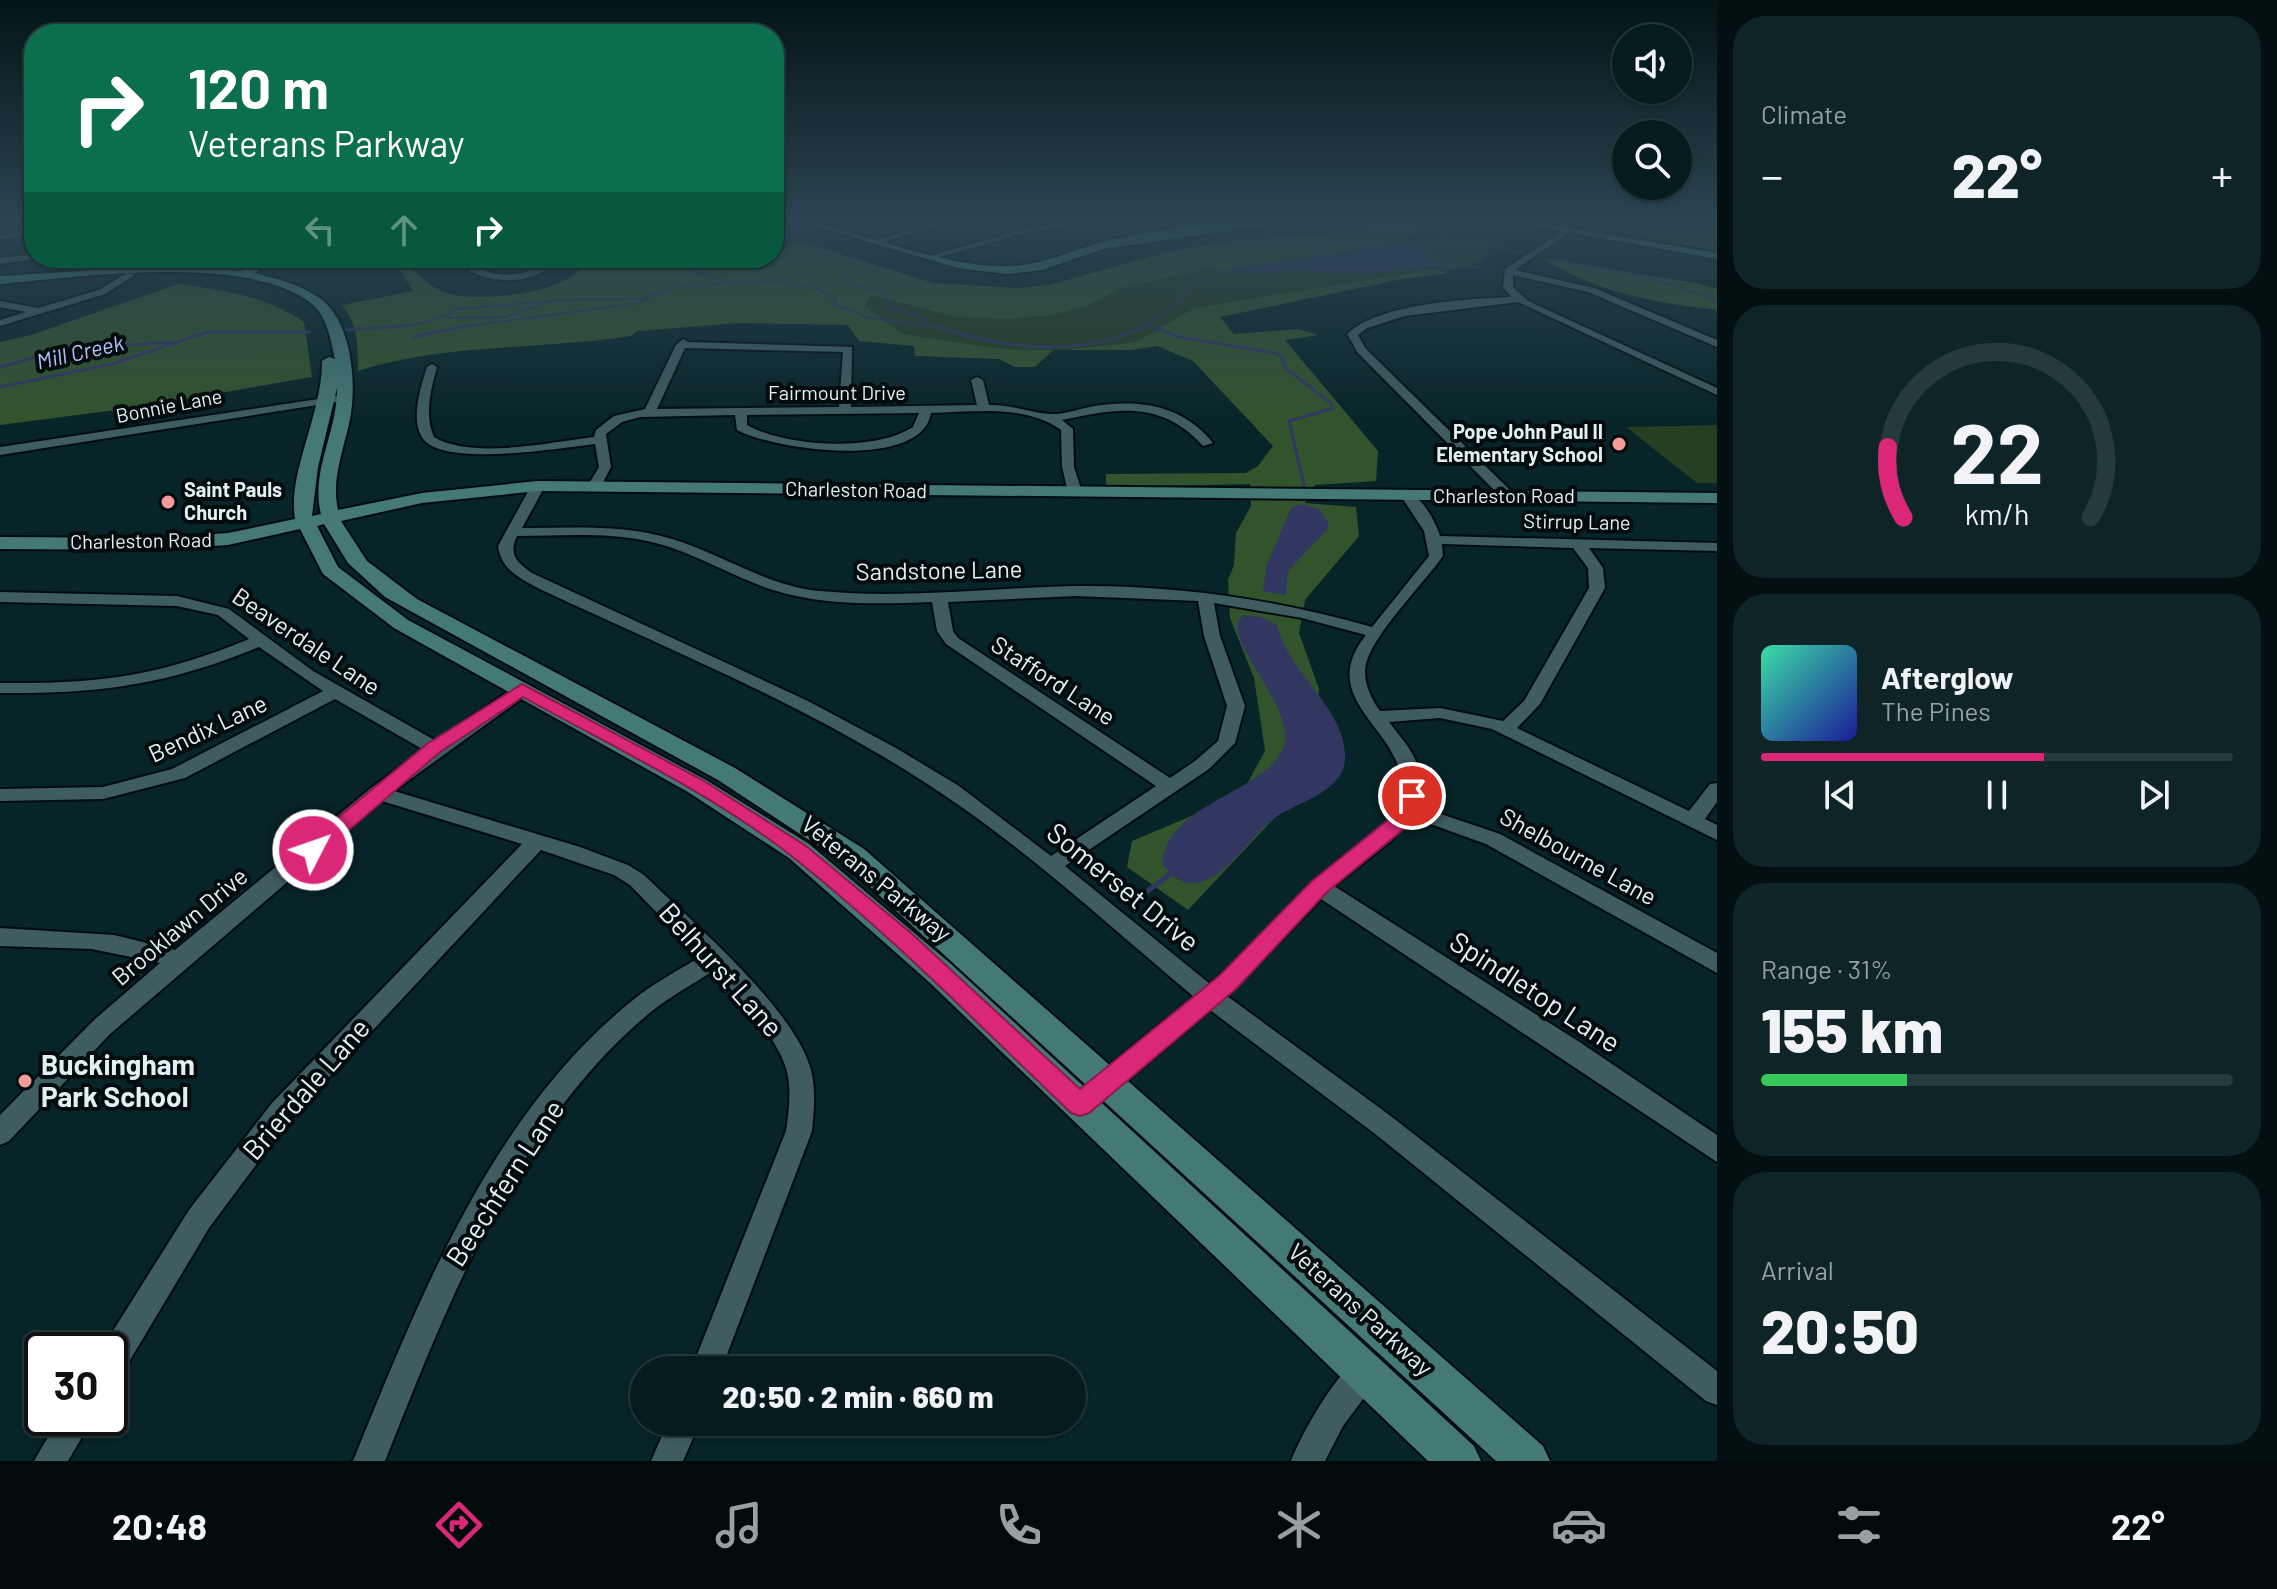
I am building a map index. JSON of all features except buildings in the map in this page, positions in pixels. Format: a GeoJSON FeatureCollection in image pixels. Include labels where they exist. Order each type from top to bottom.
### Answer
{"type":"FeatureCollection","features":[{"type":"Feature","properties":{"kind":"main road","name":"Veterans Parkway"},"geometry":{"type":"LineString","coordinates":[[270,289],[293,297],[320,318],[331,368],[336,399],[308,471],[303,516],[330,570],[365,600],[401,624],[697,786],[799,851],[903,939],[1459,1461]]}},
{"type":"Feature","properties":{"kind":"main road","name":"Veterans Parkway"},"geometry":{"type":"LineString","coordinates":[[291,289],[315,299],[332,318],[336,399],[327,505],[358,563],[396,594],[793,812],[885,881],[1528,1461]]}},
{"type":"Feature","properties":{"kind":"main road","name":"Charleston Road"},"geometry":{"type":"LineString","coordinates":[[0,543],[158,544],[228,539],[444,494],[538,486],[1717,498]]}},
{"type":"Feature","properties":{"kind":"street"},"geometry":{"type":"LineString","coordinates":[[0,323],[107,289]]}},
{"type":"Feature","properties":{"kind":"street"},"geometry":{"type":"LineString","coordinates":[[1511,289],[1519,299],[1717,392]]}},
{"type":"Feature","properties":{"kind":"street"},"geometry":{"type":"LineString","coordinates":[[1587,289],[1717,344]]}},
{"type":"Feature","properties":{"kind":"street"},"geometry":{"type":"LineString","coordinates":[[1508,496],[1362,351],[1352,334],[1370,324],[1460,303],[1519,299]]}},
{"type":"Feature","properties":{"kind":"street"},"geometry":{"type":"LineString","coordinates":[[0,304],[39,312]]}},
{"type":"Feature","properties":{"kind":"street"},"geometry":{"type":"LineString","coordinates":[[650,412],[682,343],[848,349],[845,411]]}},
{"type":"Feature","properties":{"kind":"street"},"geometry":{"type":"LineString","coordinates":[[432,367],[424,426],[426,436],[436,445],[472,450],[599,440],[605,461],[594,487]]}},
{"type":"Feature","properties":{"kind":"street"},"geometry":{"type":"LineString","coordinates":[[977,380],[984,408]]}},
{"type":"Feature","properties":{"kind":"street","name":"Bonnie Lane"},"geometry":{"type":"LineString","coordinates":[[0,451],[115,437],[241,412],[336,399]]}},
{"type":"Feature","properties":{"kind":"street"},"geometry":{"type":"LineString","coordinates":[[1054,418],[1111,407],[1156,409],[1186,419],[1207,443]]}},
{"type":"Feature","properties":{"kind":"street","name":"Fairmount Drive"},"geometry":{"type":"LineString","coordinates":[[599,440],[604,428],[618,419],[650,412],[984,408],[1018,409],[1054,418]]}},
{"type":"Feature","properties":{"kind":"street"},"geometry":{"type":"LineString","coordinates":[[741,411],[741,427],[760,439],[782,444],[839,445],[902,439],[921,427],[925,410]]}},
{"type":"Feature","properties":{"kind":"street"},"geometry":{"type":"LineString","coordinates":[[1054,418],[1069,434],[1067,462],[1075,492]]}},
{"type":"Feature","properties":{"kind":"street"},"geometry":{"type":"LineString","coordinates":[[511,532],[538,486]]}},
{"type":"Feature","properties":{"kind":"street"},"geometry":{"type":"LineString","coordinates":[[1080,1105],[1210,997],[1319,887],[1384,836],[1407,809],[1413,781],[1409,766],[1402,751],[1375,717],[1357,679],[1360,654],[1432,564],[1435,540],[1429,524],[1408,496]]}},
{"type":"Feature","properties":{"kind":"street","name":"Sandstone Lane"},"geometry":{"type":"LineString","coordinates":[[511,532],[622,533],[654,538],[760,579],[812,595],[939,597],[1115,590],[1205,596],[1322,618],[1376,633]]}},
{"type":"Feature","properties":{"kind":"street","name":"Somerset Drive"},"geometry":{"type":"LineString","coordinates":[[511,532],[505,553],[525,574],[802,705],[889,752],[952,791],[1051,866],[1210,997],[1383,1125],[1717,1390]]}},
{"type":"Feature","properties":{"kind":"street","name":"Stirrup Lane"},"geometry":{"type":"LineString","coordinates":[[1435,540],[1717,547]]}},
{"type":"Feature","properties":{"kind":"street"},"geometry":{"type":"LineString","coordinates":[[1505,729],[1531,704],[1597,588],[1599,580],[1594,563],[1576,542]]}},
{"type":"Feature","properties":{"kind":"street"},"geometry":{"type":"LineString","coordinates":[[1051,866],[1216,755],[1226,743],[1236,718],[1234,693],[1215,646],[1205,596]]}},
{"type":"Feature","properties":{"kind":"street","name":"Beaverdale Lane"},"geometry":{"type":"LineString","coordinates":[[0,597],[115,598],[197,603],[223,612],[258,641],[335,692],[434,748]]}},
{"type":"Feature","properties":{"kind":"street","name":"Stafford Lane"},"geometry":{"type":"LineString","coordinates":[[939,597],[945,631],[952,641],[1169,786]]}},
{"type":"Feature","properties":{"kind":"street"},"geometry":{"type":"LineString","coordinates":[[0,688],[93,689],[133,684],[169,676],[258,641]]}},
{"type":"Feature","properties":{"kind":"street","name":"Brooklawn Drive"},"geometry":{"type":"LineString","coordinates":[[0,1133],[102,1027],[434,748],[522,690]]}},
{"type":"Feature","properties":{"kind":"street","name":"Bendix Lane"},"geometry":{"type":"LineString","coordinates":[[0,795],[77,796],[154,781],[203,763],[335,692]]}},
{"type":"Feature","properties":{"kind":"street"},"geometry":{"type":"LineString","coordinates":[[1375,717],[1440,713],[1478,719],[1505,729],[1717,833]]}},
{"type":"Feature","properties":{"kind":"street"},"geometry":{"type":"LineString","coordinates":[[1692,821],[1717,789]]}},
{"type":"Feature","properties":{"kind":"street","name":"Belhurst Lane"},"geometry":{"type":"LineString","coordinates":[[378,793],[537,841],[629,875],[660,901],[747,991],[785,1041],[798,1068],[803,1098],[799,1131],[789,1164],[712,1356]]}},
{"type":"Feature","properties":{"kind":"street","name":"Shelbourne Lane"},"geometry":{"type":"LineString","coordinates":[[1407,809],[1493,839],[1717,964]]}},
{"type":"Feature","properties":{"kind":"street","name":"Brierdale Lane"},"geometry":{"type":"LineString","coordinates":[[128,1335],[199,1219],[281,1111],[537,841]]}},
{"type":"Feature","properties":{"kind":"street","name":"Spindletop Lane"},"geometry":{"type":"LineString","coordinates":[[1319,887],[1572,1050],[1717,1150]]}},
{"type":"Feature","properties":{"kind":"street"},"geometry":{"type":"LineString","coordinates":[[0,937],[108,940],[143,947],[180,961]]}},
{"type":"Feature","properties":{"kind":"street","name":"Beechfern Lane"},"geometry":{"type":"LineString","coordinates":[[369,1461],[448,1270],[488,1199],[529,1138],[575,1077],[632,1015],[714,960]]}},
{"type":"Feature","properties":{"kind":"street"},"geometry":{"type":"LineString","coordinates":[[1307,1461],[1332,1415],[1392,1339]]}},
{"type":"Feature","properties":{"kind":"street"},"geometry":{"type":"LineString","coordinates":[[50,1461],[66,1436]]}},
{"type":"Feature","properties":{"kind":"street"},"geometry":{"type":"LineString","coordinates":[[667,1461],[678,1436]]}},
{"type":"Feature","properties":{"kind":"green space"},"geometry":{"type":"Polygon","coordinates":[[[163,289],[210,289],[259,300],[304,322],[312,377],[139,407],[0,425],[0,342],[31,335],[163,289]]]}},
{"type":"Feature","properties":{"kind":"green space"},"geometry":{"type":"Polygon","coordinates":[[[412,289],[438,289],[450,294],[483,297],[538,289],[1119,289],[1087,306],[1053,315],[1009,319],[955,317],[872,296],[865,306],[902,334],[1004,349],[1053,350],[1035,367],[1015,367],[999,359],[915,356],[914,346],[859,341],[848,325],[740,323],[637,331],[631,336],[597,340],[459,351],[391,362],[358,371],[354,328],[342,305],[412,289]]]}},
{"type":"Feature","properties":{"kind":"green space"},"geometry":{"type":"Polygon","coordinates":[[[1119,289],[1310,289],[1194,308],[1136,342],[1064,350],[1004,349],[902,334],[865,306],[872,296],[933,312],[1087,306],[1119,289]]]}},
{"type":"Feature","properties":{"kind":"green space"},"geometry":{"type":"Polygon","coordinates":[[[1310,289],[1353,289],[1220,317],[1234,334],[1298,329],[1318,335],[1285,340],[1378,451],[1376,481],[1315,485],[1305,503],[1356,507],[1359,536],[1305,600],[1299,633],[1319,689],[1312,778],[1188,910],[1127,867],[1132,841],[1241,795],[1265,751],[1254,678],[1230,618],[1228,580],[1234,565],[1236,533],[1251,506],[1250,484],[1106,487],[1106,474],[1246,473],[1258,466],[1273,446],[1193,361],[1157,346],[1131,350],[1064,350],[1136,342],[1194,308],[1310,289]]]}},
{"type":"Feature","properties":{"kind":"green space"},"geometry":{"type":"Polygon","coordinates":[[[1609,289],[1717,289],[1717,310],[1669,303],[1609,289]]]}},
{"type":"Feature","properties":{"kind":"green space"},"geometry":{"type":"Polygon","coordinates":[[[1717,425],[1717,483],[1697,483],[1626,427],[1717,425]]]}},
{"type":"Feature","properties":{"kind":"water"},"geometry":{"type":"Polygon","coordinates":[[[1301,504],[1319,509],[1329,524],[1327,530],[1288,571],[1286,595],[1263,591],[1267,565],[1291,508],[1301,504]]]}},
{"type":"Feature","properties":{"kind":"water"},"geometry":{"type":"Polygon","coordinates":[[[1243,615],[1261,617],[1277,625],[1292,659],[1337,724],[1343,741],[1343,770],[1328,788],[1273,819],[1223,870],[1194,883],[1178,879],[1163,865],[1168,843],[1182,824],[1268,768],[1281,752],[1285,733],[1278,709],[1238,634],[1237,623],[1243,615]]]}},
{"type":"Feature","properties":{"kind":"waterway","name":"Mill Creek"},"geometry":{"type":"LineString","coordinates":[[375,328],[429,321],[457,309],[577,299],[642,299],[671,289]]}},
{"type":"Feature","properties":{"kind":"waterway","name":"Mill Creek"},"geometry":{"type":"LineString","coordinates":[[817,289],[835,298],[836,305],[870,318],[941,328]]}},
{"type":"Feature","properties":{"kind":"waterway"},"geometry":{"type":"LineString","coordinates":[[873,289],[888,292],[886,306],[918,316],[927,323]]}},
{"type":"Feature","properties":{"kind":"waterway","name":"Mill Creek"},"geometry":{"type":"LineString","coordinates":[[1142,327],[1176,306],[1187,289]]}},
{"type":"Feature","properties":{"kind":"waterway"},"geometry":{"type":"LineString","coordinates":[[1685,289],[1717,299]]}},
{"type":"Feature","properties":{"kind":"waterway"},"geometry":{"type":"LineString","coordinates":[[462,327],[634,304],[647,299]]}},
{"type":"Feature","properties":{"kind":"waterway"},"geometry":{"type":"LineString","coordinates":[[447,318],[507,317],[538,305]]}},
{"type":"Feature","properties":{"kind":"waterway","name":"Mill Creek"},"geometry":{"type":"LineString","coordinates":[[344,330],[403,326]]}},
{"type":"Feature","properties":{"kind":"waterway","name":"Mill Creek"},"geometry":{"type":"LineString","coordinates":[[936,326],[987,340],[1040,347],[1093,343],[1142,327]]}},
{"type":"Feature","properties":{"kind":"waterway"},"geometry":{"type":"LineString","coordinates":[[1151,326],[1157,328]]}},
{"type":"Feature","properties":{"kind":"waterway"},"geometry":{"type":"LineString","coordinates":[[1151,326],[1179,337],[1275,353],[1283,358],[1284,367],[1332,404],[1331,409],[1289,421],[1305,489]]}},
{"type":"Feature","properties":{"kind":"waterway"},"geometry":{"type":"LineString","coordinates":[[414,337],[462,327]]}},
{"type":"Feature","properties":{"kind":"waterway"},"geometry":{"type":"LineString","coordinates":[[452,328],[462,327]]}},
{"type":"Feature","properties":{"kind":"waterway","name":"Mill Creek"},"geometry":{"type":"LineString","coordinates":[[0,387],[112,364],[207,332],[309,332]]}},
{"type":"Feature","properties":{"kind":"waterway"},"geometry":{"type":"LineString","coordinates":[[0,367],[62,350],[170,342]]}},
{"type":"Feature","properties":{"kind":"waterway"},"geometry":{"type":"LineString","coordinates":[[1136,900],[1174,871]]}},
{"type":"Feature","properties":{"kind":"place","name":"Pope John Paul II Elementary School"},"geometry":{"type":"Point","coordinates":[1619,444]}},
{"type":"Feature","properties":{"kind":"place","name":"Saint Pauls Church"},"geometry":{"type":"Point","coordinates":[168,502]}},
{"type":"Feature","properties":{"kind":"place","name":"Buckingham Park School"},"geometry":{"type":"Point","coordinates":[25,1081]}},
{"type":"Feature","properties":{"kind":"route"},"geometry":{"type":"LineString","coordinates":[[313,850],[434,748],[522,690],[697,786],[799,851],[903,939],[1080,1105],[1177,1021],[1228,982],[1319,887],[1397,824],[1412,796]]}}]}
